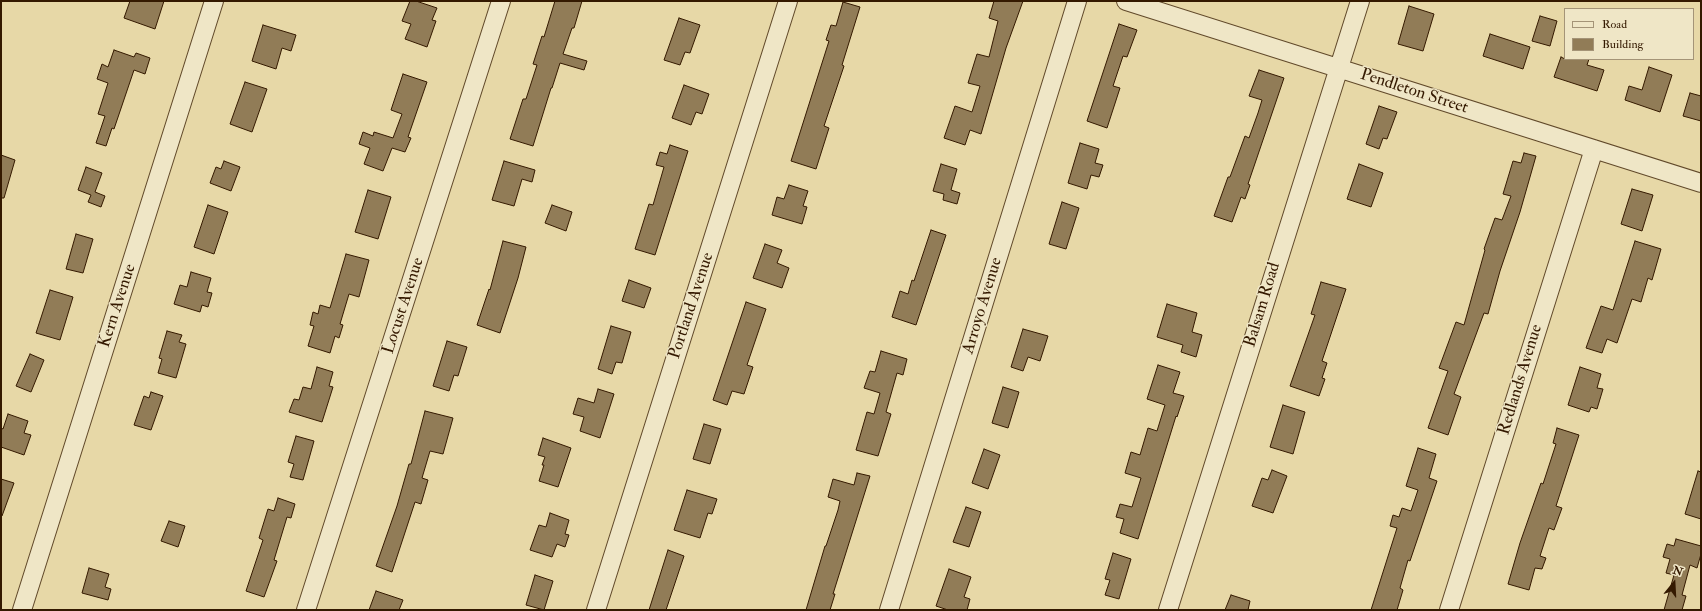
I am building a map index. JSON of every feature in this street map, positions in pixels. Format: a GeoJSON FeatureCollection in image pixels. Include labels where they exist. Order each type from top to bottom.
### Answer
{"type":"FeatureCollection","features":[{"type":"Feature","properties":{"kind":"street","name":"Kern Avenue"},"geometry":{"type":"LineString","coordinates":[[22,610],[214,1]]}},
{"type":"Feature","properties":{"kind":"street","name":"Locust Avenue"},"geometry":{"type":"LineString","coordinates":[[306,610],[501,1]]}},
{"type":"Feature","properties":{"kind":"street","name":"Portland Avenue"},"geometry":{"type":"LineString","coordinates":[[596,610],[788,1]]}},
{"type":"Feature","properties":{"kind":"street","name":"Arroyo Avenue"},"geometry":{"type":"LineString","coordinates":[[889,610],[1077,1]]}},
{"type":"Feature","properties":{"kind":"street","name":"Pendleton Street"},"geometry":{"type":"LineString","coordinates":[[1126,1],[1701,183]]}},
{"type":"Feature","properties":{"kind":"street","name":"Balsam Road"},"geometry":{"type":"LineString","coordinates":[[1168,610],[1360,1]]}},
{"type":"Feature","properties":{"kind":"street","name":"Redlands Avenue"},"geometry":{"type":"LineString","coordinates":[[1449,610],[1594,149]]}},
{"type":"Feature","properties":{"kind":"building"},"geometry":{"type":"Polygon","coordinates":[[[130,1],[164,1],[155,29],[124,18],[130,1]]]}},
{"type":"Feature","properties":{"kind":"building"},"geometry":{"type":"Polygon","coordinates":[[[410,1],[416,1],[437,8],[432,20],[436,21],[427,47],[405,39],[411,24],[402,21],[410,1]]]}},
{"type":"Feature","properties":{"kind":"building"},"geometry":{"type":"Polygon","coordinates":[[[555,1],[582,1],[574,28],[572,28],[563,54],[587,61],[584,70],[560,63],[533,146],[510,139],[523,99],[526,99],[537,65],[533,64],[542,36],[544,37],[555,1]]]}},
{"type":"Feature","properties":{"kind":"building"},"geometry":{"type":"Polygon","coordinates":[[[994,1],[1023,1],[1006,48],[981,134],[970,130],[965,145],[944,138],[955,106],[972,112],[980,86],[968,83],[977,54],[989,57],[998,21],[989,18],[994,1]]]}},
{"type":"Feature","properties":{"kind":"building"},"geometry":{"type":"Polygon","coordinates":[[[843,2],[860,7],[842,65],[844,66],[824,126],[829,128],[816,169],[791,161],[829,41],[826,40],[831,25],[836,26],[843,2]]]}},
{"type":"Feature","properties":{"kind":"building"},"geometry":{"type":"Polygon","coordinates":[[[1409,6],[1434,14],[1423,51],[1398,44],[1409,6]]]}},
{"type":"Feature","properties":{"kind":"building"},"geometry":{"type":"Polygon","coordinates":[[[1540,16],[1557,21],[1550,46],[1532,41],[1540,16]]]}},
{"type":"Feature","properties":{"kind":"building"},"geometry":{"type":"Polygon","coordinates":[[[679,18],[700,25],[690,53],[685,52],[680,65],[664,60],[679,18]]]}},
{"type":"Feature","properties":{"kind":"building"},"geometry":{"type":"Polygon","coordinates":[[[1119,24],[1137,30],[1127,57],[1123,56],[1113,86],[1120,88],[1107,128],[1087,121],[1119,24]]]}},
{"type":"Feature","properties":{"kind":"building"},"geometry":{"type":"Polygon","coordinates":[[[263,25],[296,35],[291,51],[282,48],[276,69],[252,61],[263,25]]]}},
{"type":"Feature","properties":{"kind":"building"},"geometry":{"type":"Polygon","coordinates":[[[1490,34],[1530,47],[1523,69],[1483,56],[1490,34]]]}},
{"type":"Feature","properties":{"kind":"building"},"geometry":{"type":"Polygon","coordinates":[[[114,50],[134,57],[136,53],[150,58],[145,74],[134,70],[114,129],[112,128],[106,146],[96,143],[105,116],[98,114],[108,83],[97,79],[102,64],[108,67],[114,50]]]}},
{"type":"Feature","properties":{"kind":"building"},"geometry":{"type":"Polygon","coordinates":[[[1561,57],[1564,60],[1589,60],[1587,65],[1604,70],[1597,91],[1554,77],[1561,57]]]}},
{"type":"Feature","properties":{"kind":"building"},"geometry":{"type":"Polygon","coordinates":[[[1649,67],[1672,75],[1660,112],[1625,100],[1629,86],[1642,90],[1649,67]]]}},
{"type":"Feature","properties":{"kind":"building"},"geometry":{"type":"Polygon","coordinates":[[[1259,70],[1284,78],[1248,184],[1250,185],[1245,199],[1241,197],[1232,222],[1214,216],[1245,136],[1249,138],[1258,113],[1262,100],[1249,96],[1259,70]]]}},
{"type":"Feature","properties":{"kind":"building"},"geometry":{"type":"Polygon","coordinates":[[[403,74],[427,82],[408,137],[411,138],[405,152],[392,148],[383,171],[364,164],[370,148],[359,144],[363,132],[373,136],[374,132],[393,138],[402,114],[391,110],[403,74]]]}},
{"type":"Feature","properties":{"kind":"building"},"geometry":{"type":"Polygon","coordinates":[[[245,82],[267,89],[252,132],[230,124],[245,82]]]}},
{"type":"Feature","properties":{"kind":"building"},"geometry":{"type":"Polygon","coordinates":[[[684,85],[709,94],[702,114],[696,112],[691,125],[672,118],[684,85]]]}},
{"type":"Feature","properties":{"kind":"building"},"geometry":{"type":"Polygon","coordinates":[[[1690,93],[1701,96],[1701,121],[1683,116],[1690,93]]]}},
{"type":"Feature","properties":{"kind":"building"},"geometry":{"type":"Polygon","coordinates":[[[1379,106],[1397,112],[1387,139],[1383,138],[1379,149],[1366,144],[1379,106]]]}},
{"type":"Feature","properties":{"kind":"building"},"geometry":{"type":"Polygon","coordinates":[[[1080,143],[1099,149],[1095,163],[1103,165],[1099,177],[1091,175],[1087,189],[1068,183],[1080,143]]]}},
{"type":"Feature","properties":{"kind":"building"},"geometry":{"type":"Polygon","coordinates":[[[670,145],[688,151],[655,255],[635,249],[649,204],[653,205],[664,167],[656,165],[660,152],[667,154],[670,145]]]}},
{"type":"Feature","properties":{"kind":"building"},"geometry":{"type":"Polygon","coordinates":[[[1524,153],[1536,156],[1488,314],[1484,313],[1454,394],[1461,397],[1448,435],[1428,428],[1448,371],[1439,368],[1456,322],[1464,325],[1485,250],[1484,249],[1495,218],[1502,220],[1511,196],[1503,194],[1513,161],[1521,163],[1524,153]]]}},
{"type":"Feature","properties":{"kind":"building"},"geometry":{"type":"Polygon","coordinates":[[[1,155],[15,160],[4,198],[1,198],[1,155]]]}},
{"type":"Feature","properties":{"kind":"building"},"geometry":{"type":"Polygon","coordinates":[[[224,161],[240,167],[231,191],[210,183],[216,167],[221,169],[224,161]]]}},
{"type":"Feature","properties":{"kind":"building"},"geometry":{"type":"Polygon","coordinates":[[[504,161],[535,170],[532,182],[522,179],[514,206],[492,200],[504,161]]]}},
{"type":"Feature","properties":{"kind":"building"},"geometry":{"type":"Polygon","coordinates":[[[941,164],[957,169],[951,190],[960,193],[957,204],[943,200],[944,194],[933,191],[941,164]]]}},
{"type":"Feature","properties":{"kind":"building"},"geometry":{"type":"Polygon","coordinates":[[[1359,164],[1383,173],[1371,207],[1347,199],[1359,164]]]}},
{"type":"Feature","properties":{"kind":"building"},"geometry":{"type":"Polygon","coordinates":[[[86,167],[102,173],[95,192],[105,196],[101,207],[88,202],[91,195],[78,190],[86,167]]]}},
{"type":"Feature","properties":{"kind":"building"},"geometry":{"type":"Polygon","coordinates":[[[789,185],[808,191],[803,206],[807,207],[802,224],[772,215],[777,197],[784,199],[789,185]]]}},
{"type":"Feature","properties":{"kind":"building"},"geometry":{"type":"Polygon","coordinates":[[[1632,189],[1653,195],[1642,231],[1621,224],[1632,189]]]}},
{"type":"Feature","properties":{"kind":"building"},"geometry":{"type":"Polygon","coordinates":[[[368,190],[391,197],[378,239],[355,232],[368,190]]]}},
{"type":"Feature","properties":{"kind":"building"},"geometry":{"type":"Polygon","coordinates":[[[1062,202],[1079,208],[1066,249],[1049,244],[1062,202]]]}},
{"type":"Feature","properties":{"kind":"building"},"geometry":{"type":"Polygon","coordinates":[[[208,205],[228,212],[214,254],[194,247],[208,205]]]}},
{"type":"Feature","properties":{"kind":"building"},"geometry":{"type":"Polygon","coordinates":[[[552,205],[572,212],[566,231],[545,223],[552,205]]]}},
{"type":"Feature","properties":{"kind":"building"},"geometry":{"type":"Polygon","coordinates":[[[931,230],[946,235],[916,325],[892,317],[900,291],[908,294],[912,280],[914,281],[931,230]]]}},
{"type":"Feature","properties":{"kind":"building"},"geometry":{"type":"Polygon","coordinates":[[[76,234],[93,239],[83,273],[66,269],[76,234]]]}},
{"type":"Feature","properties":{"kind":"building"},"geometry":{"type":"Polygon","coordinates":[[[503,241],[526,247],[518,278],[500,333],[477,325],[489,289],[490,290],[503,241]]]}},
{"type":"Feature","properties":{"kind":"building"},"geometry":{"type":"Polygon","coordinates":[[[1635,241],[1661,249],[1652,280],[1648,278],[1641,302],[1632,299],[1617,343],[1607,339],[1602,353],[1586,348],[1601,306],[1613,310],[1635,241]]]}},
{"type":"Feature","properties":{"kind":"building"},"geometry":{"type":"Polygon","coordinates":[[[765,244],[782,250],[777,263],[789,268],[782,288],[753,278],[765,244]]]}},
{"type":"Feature","properties":{"kind":"building"},"geometry":{"type":"Polygon","coordinates":[[[346,254],[369,260],[359,297],[349,294],[340,324],[343,325],[339,338],[335,336],[330,353],[308,346],[314,326],[310,325],[313,312],[318,314],[320,305],[330,308],[346,254]]]}},
{"type":"Feature","properties":{"kind":"building"},"geometry":{"type":"Polygon","coordinates":[[[191,272],[211,278],[207,292],[212,293],[208,307],[202,305],[200,312],[174,304],[180,285],[187,287],[191,272]]]}},
{"type":"Feature","properties":{"kind":"building"},"geometry":{"type":"Polygon","coordinates":[[[629,280],[651,288],[644,308],[622,301],[629,280]]]}},
{"type":"Feature","properties":{"kind":"building"},"geometry":{"type":"Polygon","coordinates":[[[1321,282],[1346,289],[1322,361],[1327,363],[1322,378],[1325,379],[1319,396],[1290,386],[1315,315],[1311,314],[1321,282]]]}},
{"type":"Feature","properties":{"kind":"building"},"geometry":{"type":"Polygon","coordinates":[[[50,290],[73,297],[60,340],[36,333],[50,290]]]}},
{"type":"Feature","properties":{"kind":"building"},"geometry":{"type":"Polygon","coordinates":[[[746,302],[766,309],[747,365],[753,367],[744,394],[732,391],[727,405],[713,400],[746,302]]]}},
{"type":"Feature","properties":{"kind":"building"},"geometry":{"type":"Polygon","coordinates":[[[1167,304],[1197,313],[1192,332],[1202,335],[1196,357],[1181,352],[1183,345],[1157,337],[1167,304]]]}},
{"type":"Feature","properties":{"kind":"building"},"geometry":{"type":"Polygon","coordinates":[[[611,326],[631,332],[622,363],[616,362],[612,374],[598,369],[611,326]]]}},
{"type":"Feature","properties":{"kind":"building"},"geometry":{"type":"Polygon","coordinates":[[[1023,329],[1048,336],[1040,361],[1028,357],[1023,371],[1011,367],[1023,329]]]}},
{"type":"Feature","properties":{"kind":"building"},"geometry":{"type":"Polygon","coordinates":[[[167,331],[182,335],[179,342],[186,344],[176,378],[158,373],[162,359],[159,358],[167,331]]]}},
{"type":"Feature","properties":{"kind":"building"},"geometry":{"type":"Polygon","coordinates":[[[447,341],[467,347],[458,376],[454,375],[449,391],[433,386],[447,341]]]}},
{"type":"Feature","properties":{"kind":"building"},"geometry":{"type":"Polygon","coordinates":[[[881,351],[907,359],[903,375],[897,373],[886,412],[891,414],[878,456],[856,450],[867,412],[874,414],[880,393],[864,388],[870,371],[875,372],[881,351]]]}},
{"type":"Feature","properties":{"kind":"building"},"geometry":{"type":"Polygon","coordinates":[[[30,354],[44,360],[31,392],[16,386],[30,354]]]}},
{"type":"Feature","properties":{"kind":"building"},"geometry":{"type":"Polygon","coordinates":[[[1158,365],[1180,372],[1173,393],[1184,396],[1177,417],[1176,416],[1138,539],[1120,533],[1124,519],[1116,517],[1120,504],[1132,507],[1141,478],[1125,473],[1131,452],[1140,455],[1148,428],[1157,431],[1165,405],[1147,399],[1158,365]]]}},
{"type":"Feature","properties":{"kind":"building"},"geometry":{"type":"Polygon","coordinates":[[[317,367],[333,372],[329,386],[333,387],[322,422],[289,412],[294,399],[299,400],[303,387],[311,389],[317,367]]]}},
{"type":"Feature","properties":{"kind":"building"},"geometry":{"type":"Polygon","coordinates":[[[1580,367],[1601,374],[1597,388],[1603,389],[1597,409],[1591,407],[1589,412],[1568,405],[1580,367]]]}},
{"type":"Feature","properties":{"kind":"building"},"geometry":{"type":"Polygon","coordinates":[[[1003,387],[1019,392],[1008,428],[992,423],[1003,387]]]}},
{"type":"Feature","properties":{"kind":"building"},"geometry":{"type":"Polygon","coordinates":[[[598,389],[614,394],[600,438],[580,431],[584,417],[573,414],[578,398],[594,403],[598,389]]]}},
{"type":"Feature","properties":{"kind":"building"},"geometry":{"type":"Polygon","coordinates":[[[151,392],[163,396],[151,430],[134,425],[144,396],[149,398],[151,392]]]}},
{"type":"Feature","properties":{"kind":"building"},"geometry":{"type":"Polygon","coordinates":[[[1283,405],[1305,412],[1293,454],[1270,447],[1283,405]]]}},
{"type":"Feature","properties":{"kind":"building"},"geometry":{"type":"Polygon","coordinates":[[[425,411],[453,418],[443,454],[430,451],[422,478],[428,480],[421,504],[415,502],[392,572],[376,566],[397,506],[409,464],[411,464],[425,411]]]}},
{"type":"Feature","properties":{"kind":"building"},"geometry":{"type":"Polygon","coordinates":[[[8,414],[28,421],[24,433],[31,435],[24,455],[1,447],[1,428],[3,429],[8,414]]]}},
{"type":"Feature","properties":{"kind":"building"},"geometry":{"type":"Polygon","coordinates":[[[704,424],[721,429],[710,464],[693,459],[704,424]]]}},
{"type":"Feature","properties":{"kind":"building"},"geometry":{"type":"Polygon","coordinates":[[[1557,428],[1579,435],[1556,506],[1562,508],[1554,530],[1549,528],[1540,556],[1546,558],[1542,569],[1535,568],[1529,590],[1508,584],[1520,543],[1541,483],[1543,484],[1556,444],[1553,443],[1557,428]]]}},
{"type":"Feature","properties":{"kind":"building"},"geometry":{"type":"Polygon","coordinates":[[[296,436],[314,441],[303,480],[290,477],[294,464],[288,462],[296,436]]]}},
{"type":"Feature","properties":{"kind":"building"},"geometry":{"type":"Polygon","coordinates":[[[543,438],[571,448],[558,487],[539,481],[545,457],[538,455],[543,438]]]}},
{"type":"Feature","properties":{"kind":"building"},"geometry":{"type":"Polygon","coordinates":[[[1418,448],[1436,454],[1429,478],[1437,481],[1410,561],[1408,560],[1400,588],[1403,590],[1397,610],[1371,610],[1397,528],[1390,526],[1393,515],[1399,517],[1402,508],[1411,511],[1418,490],[1406,486],[1418,448]]]}},
{"type":"Feature","properties":{"kind":"building"},"geometry":{"type":"Polygon","coordinates":[[[984,449],[1000,455],[988,489],[972,483],[984,449]]]}},
{"type":"Feature","properties":{"kind":"building"},"geometry":{"type":"Polygon","coordinates":[[[1272,470],[1287,476],[1273,513],[1252,506],[1262,478],[1268,480],[1272,470]]]}},
{"type":"Feature","properties":{"kind":"building"},"geometry":{"type":"Polygon","coordinates":[[[1698,471],[1701,472],[1701,519],[1685,514],[1698,471]]]}},
{"type":"Feature","properties":{"kind":"building"},"geometry":{"type":"Polygon","coordinates":[[[857,473],[870,476],[833,594],[835,594],[830,610],[806,610],[840,501],[828,497],[833,479],[854,485],[857,473]]]}},
{"type":"Feature","properties":{"kind":"building"},"geometry":{"type":"Polygon","coordinates":[[[1,479],[14,483],[2,516],[1,516],[1,479]]]}},
{"type":"Feature","properties":{"kind":"building"},"geometry":{"type":"Polygon","coordinates":[[[687,490],[717,499],[712,514],[708,513],[700,538],[674,530],[687,490]]]}},
{"type":"Feature","properties":{"kind":"building"},"geometry":{"type":"Polygon","coordinates":[[[278,498],[295,504],[291,518],[287,517],[274,560],[277,561],[264,597],[246,591],[263,540],[259,538],[268,509],[274,511],[278,498]]]}},
{"type":"Feature","properties":{"kind":"building"},"geometry":{"type":"Polygon","coordinates":[[[966,507],[981,512],[969,547],[953,542],[966,507]]]}},
{"type":"Feature","properties":{"kind":"building"},"geometry":{"type":"Polygon","coordinates":[[[550,513],[569,520],[565,534],[569,535],[565,547],[557,544],[552,557],[530,550],[539,525],[546,527],[550,513]]]}},
{"type":"Feature","properties":{"kind":"building"},"geometry":{"type":"Polygon","coordinates":[[[169,521],[185,526],[178,547],[161,541],[169,521]]]}},
{"type":"Feature","properties":{"kind":"building"},"geometry":{"type":"Polygon","coordinates":[[[1676,539],[1701,546],[1701,554],[1697,568],[1690,565],[1682,595],[1686,596],[1682,610],[1664,610],[1674,575],[1666,573],[1670,559],[1663,557],[1667,544],[1674,546],[1676,539]]]}},
{"type":"Feature","properties":{"kind":"building"},"geometry":{"type":"Polygon","coordinates":[[[668,550],[684,556],[666,610],[649,610],[668,550]]]}},
{"type":"Feature","properties":{"kind":"building"},"geometry":{"type":"Polygon","coordinates":[[[1113,553],[1131,559],[1119,599],[1105,595],[1110,580],[1105,579],[1113,553]]]}},
{"type":"Feature","properties":{"kind":"building"},"geometry":{"type":"Polygon","coordinates":[[[89,568],[109,574],[105,587],[111,589],[108,600],[82,593],[89,568]]]}},
{"type":"Feature","properties":{"kind":"building"},"geometry":{"type":"Polygon","coordinates":[[[949,569],[971,577],[964,597],[970,599],[967,610],[948,610],[936,606],[949,569]]]}},
{"type":"Feature","properties":{"kind":"building"},"geometry":{"type":"Polygon","coordinates":[[[535,575],[553,581],[544,610],[526,605],[535,575]]]}},
{"type":"Feature","properties":{"kind":"building"},"geometry":{"type":"Polygon","coordinates":[[[376,591],[403,600],[399,610],[369,610],[376,591]]]}},
{"type":"Feature","properties":{"kind":"building"},"geometry":{"type":"Polygon","coordinates":[[[1231,595],[1250,601],[1248,610],[1225,610],[1231,595]]]}}]}
